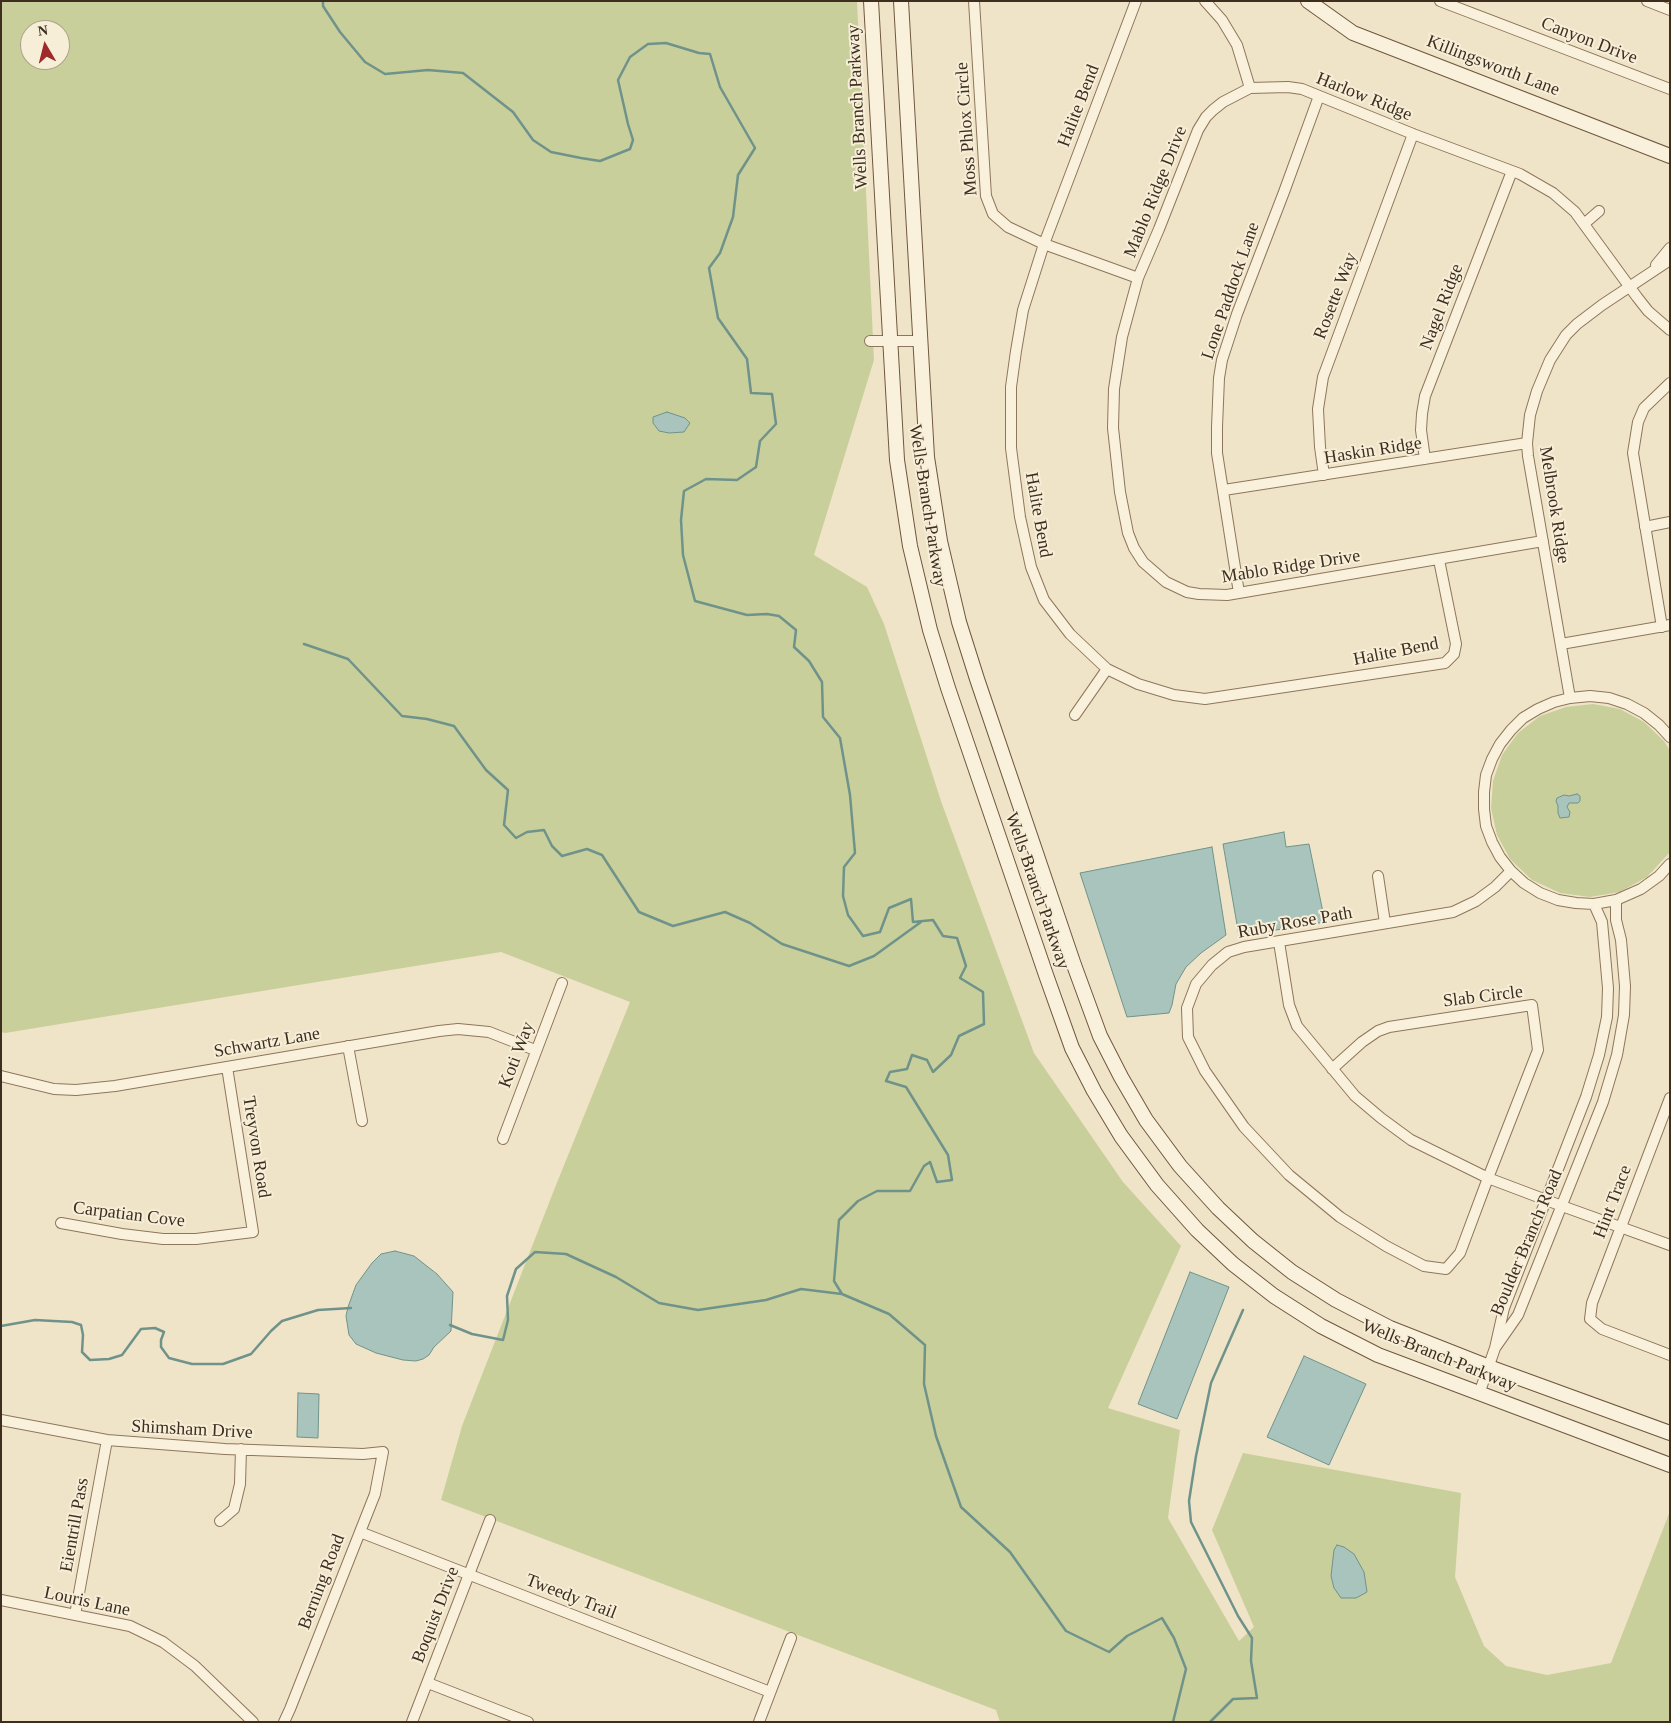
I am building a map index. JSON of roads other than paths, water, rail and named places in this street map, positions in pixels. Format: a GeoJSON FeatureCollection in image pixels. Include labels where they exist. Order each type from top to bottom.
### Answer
{"type":"FeatureCollection","features":[{"type":"Feature","properties":{"kind":"street","name":"Wells Branch Parkway"},"geometry":{"type":"LineString","coordinates":[[871,1],[897,460],[910,546],[930,630],[948,688],[1072,1048],[1094,1091],[1121,1136],[1157,1185],[1196,1230],[1233,1264],[1267,1291],[1321,1326],[1378,1355],[1670,1465]]}},
{"type":"Feature","properties":{"kind":"street","name":"Wells Branch Parkway"},"geometry":{"type":"LineString","coordinates":[[901,1],[927,456],[940,541],[959,622],[976,679],[1074,965],[1100,1036],[1121,1077],[1146,1120],[1180,1166],[1218,1208],[1253,1241],[1292,1272],[1336,1300],[1390,1328],[1489,1367],[1670,1433]]}},
{"type":"Feature","properties":{"kind":"street","name":"Moss Phlox Circle"},"geometry":{"type":"LineString","coordinates":[[974,1],[986,196],[993,214],[1008,227],[1044,244],[1138,278]]}},
{"type":"Feature","properties":{"kind":"street","name":"Halite Bend"},"geometry":{"type":"LineString","coordinates":[[1136,1],[1044,244],[1024,310],[1011,386],[1011,448],[1020,517],[1031,567],[1044,600],[1070,634],[1107,669],[1138,684],[1165,692],[1205,699],[1445,663],[1454,654],[1456,644],[1439,560]]}},
{"type":"Feature","properties":{"kind":"street"},"geometry":{"type":"LineString","coordinates":[[1205,1],[1222,20],[1237,45],[1250,88]]}},
{"type":"Feature","properties":{"kind":"street","name":"Killingsworth Lane"},"geometry":{"type":"LineString","coordinates":[[1308,1],[1353,33],[1670,156]]}},
{"type":"Feature","properties":{"kind":"street","name":"Canyon Drive"},"geometry":{"type":"LineString","coordinates":[[1440,1],[1670,89]]}},
{"type":"Feature","properties":{"kind":"street"},"geometry":{"type":"LineString","coordinates":[[1647,1],[1670,10]]}},
{"type":"Feature","properties":{"kind":"street","name":"Harlow Ridge"},"geometry":{"type":"LineString","coordinates":[[1250,88],[1288,87],[1302,89],[1512,171]]}},
{"type":"Feature","properties":{"kind":"street","name":"Mablo Ridge Drive"},"geometry":{"type":"LineString","coordinates":[[1250,88],[1223,102],[1213,110],[1198,130],[1138,278],[1122,337],[1114,389],[1115,450],[1120,492],[1128,533],[1134,548],[1143,562],[1166,582],[1187,592],[1227,595],[1543,541]]}},
{"type":"Feature","properties":{"kind":"street","name":"Lone Paddock Lane"},"geometry":{"type":"LineString","coordinates":[[1239,593],[1218,453],[1216,427],[1219,378],[1222,360],[1237,314],[1284,192],[1318,96]]}},
{"type":"Feature","properties":{"kind":"street","name":"Rosette Way"},"geometry":{"type":"LineString","coordinates":[[1324,475],[1318,409],[1323,377],[1414,134]]}},
{"type":"Feature","properties":{"kind":"street"},"geometry":{"type":"LineString","coordinates":[[1512,171],[1536,182],[1565,203],[1584,224],[1648,311],[1670,330]]}},
{"type":"Feature","properties":{"kind":"street","name":"Nagel Ridge"},"geometry":{"type":"LineString","coordinates":[[1426,459],[1421,430],[1425,396],[1512,171]]}},
{"type":"Feature","properties":{"kind":"street"},"geometry":{"type":"LineString","coordinates":[[1584,224],[1598,211]]}},
{"type":"Feature","properties":{"kind":"street","name":"Melbrook Ridge"},"geometry":{"type":"LineString","coordinates":[[1646,274],[1670,248]]}},
{"type":"Feature","properties":{"kind":"street","name":"Melbrook Ridge"},"geometry":{"type":"LineString","coordinates":[[1570,698],[1527,443],[1530,415],[1537,391],[1556,350],[1566,335],[1577,324],[1629,286],[1670,260]]}},
{"type":"Feature","properties":{"kind":"street"},"geometry":{"type":"LineString","coordinates":[[870,341],[919,341]]}},
{"type":"Feature","properties":{"kind":"street"},"geometry":{"type":"LineString","coordinates":[[1561,644],[1666,626],[1645,527],[1633,453],[1634,438],[1644,408],[1670,384]]}},
{"type":"Feature","properties":{"kind":"street","name":"Haskin Ridge"},"geometry":{"type":"LineString","coordinates":[[1224,490],[1527,443]]}},
{"type":"Feature","properties":{"kind":"street"},"geometry":{"type":"LineString","coordinates":[[1645,527],[1670,522]]}},
{"type":"Feature","properties":{"kind":"street"},"geometry":{"type":"LineString","coordinates":[[1075,715],[1107,669]]}},
{"type":"Feature","properties":{"kind":"street"},"geometry":{"type":"LineString","coordinates":[[1670,736],[1644,713],[1627,704],[1609,698],[1590,696],[1554,702],[1538,709],[1517,724],[1500,744],[1486,775],[1484,792],[1486,826],[1500,857],[1524,883],[1549,896],[1576,904],[1594,904],[1616,900],[1641,889],[1659,876],[1670,864]]}},
{"type":"Feature","properties":{"kind":"street","name":"Ruby Rose Path"},"geometry":{"type":"LineString","coordinates":[[1488,1178],[1460,1253],[1446,1269],[1424,1266],[1386,1246],[1340,1217],[1296,1181],[1244,1127],[1205,1071],[1188,1037],[1187,1008],[1196,984],[1212,965],[1228,952],[1453,912],[1476,901],[1511,871]]}},
{"type":"Feature","properties":{"kind":"street"},"geometry":{"type":"LineString","coordinates":[[1378,876],[1386,923]]}},
{"type":"Feature","properties":{"kind":"street","name":"Boulder Branch Road"},"geometry":{"type":"LineString","coordinates":[[1495,1348],[1518,1315],[1603,1102],[1617,1055],[1624,1015],[1625,986],[1621,940],[1616,920],[1616,900]]}},
{"type":"Feature","properties":{"kind":"street","name":"Boulder Branch Road"},"geometry":{"type":"LineString","coordinates":[[1495,1348],[1504,1308],[1586,1097],[1599,1055],[1607,1017],[1608,988],[1602,922],[1594,904]]}},
{"type":"Feature","properties":{"kind":"street"},"geometry":{"type":"LineString","coordinates":[[1279,942],[1289,1005],[1297,1026],[1355,1096],[1381,1118],[1411,1140],[1488,1178],[1670,1245]]}},
{"type":"Feature","properties":{"kind":"street","name":"Koti Way"},"geometry":{"type":"LineString","coordinates":[[503,1139],[535,1050],[562,983]]}},
{"type":"Feature","properties":{"kind":"street","name":"Slab Circle"},"geometry":{"type":"LineString","coordinates":[[1332,1069],[1362,1042],[1378,1031],[1389,1027],[1532,1005],[1538,1050],[1488,1178]]}},
{"type":"Feature","properties":{"kind":"street","name":"Schwartz Lane"},"geometry":{"type":"LineString","coordinates":[[1,1076],[54,1089],[76,1090],[115,1086],[439,1030],[458,1029],[489,1032],[535,1050]]}},
{"type":"Feature","properties":{"kind":"street"},"geometry":{"type":"LineString","coordinates":[[348,1046],[362,1121]]}},
{"type":"Feature","properties":{"kind":"street","name":"Treyvon Road"},"geometry":{"type":"LineString","coordinates":[[227,1067],[253,1232]]}},
{"type":"Feature","properties":{"kind":"street","name":"Hint Trace"},"geometry":{"type":"LineString","coordinates":[[1670,1098],[1592,1303],[1590,1319],[1602,1329],[1670,1355]]}},
{"type":"Feature","properties":{"kind":"street","name":"Carpatian Cove"},"geometry":{"type":"LineString","coordinates":[[60,1223],[162,1239],[196,1239],[253,1232]]}},
{"type":"Feature","properties":{"kind":"street"},"geometry":{"type":"LineString","coordinates":[[1479,1394],[1495,1348]]}},
{"type":"Feature","properties":{"kind":"street","name":"Shimsham Drive"},"geometry":{"type":"LineString","coordinates":[[1,1420],[107,1440],[241,1449],[363,1454],[383,1452]]}},
{"type":"Feature","properties":{"kind":"street","name":"Eientrill Pass"},"geometry":{"type":"LineString","coordinates":[[75,1614],[107,1440]]}},
{"type":"Feature","properties":{"kind":"street"},"geometry":{"type":"LineString","coordinates":[[220,1521],[234,1509],[240,1484],[241,1449]]}},
{"type":"Feature","properties":{"kind":"street","name":"Berning Road"},"geometry":{"type":"LineString","coordinates":[[284,1722],[375,1494],[383,1452]]}},
{"type":"Feature","properties":{"kind":"street","name":"Boquist Drive"},"geometry":{"type":"LineString","coordinates":[[412,1722],[490,1520]]}},
{"type":"Feature","properties":{"kind":"street","name":"Tweedy Trail"},"geometry":{"type":"LineString","coordinates":[[360,1532],[770,1692]]}},
{"type":"Feature","properties":{"kind":"street","name":"Louris Lane"},"geometry":{"type":"LineString","coordinates":[[1,1600],[130,1626],[163,1642],[195,1666],[253,1722]]}},
{"type":"Feature","properties":{"kind":"street"},"geometry":{"type":"LineString","coordinates":[[759,1722],[791,1638]]}},
{"type":"Feature","properties":{"kind":"street"},"geometry":{"type":"LineString","coordinates":[[428,1683],[528,1722]]}},
{"type":"Feature","properties":{"kind":"water"},"geometry":{"type":"Polygon","coordinates":[[[667,412],[685,418],[690,423],[684,432],[669,433],[659,431],[653,423],[653,417],[667,412]]]}},
{"type":"Feature","properties":{"kind":"water"},"geometry":{"type":"Polygon","coordinates":[[[1577,794],[1580,796],[1580,801],[1578,803],[1569,803],[1567,807],[1570,812],[1569,817],[1560,818],[1557,798],[1564,795],[1577,794]]]}},
{"type":"Feature","properties":{"kind":"water"},"geometry":{"type":"Polygon","coordinates":[[[1284,832],[1286,847],[1309,844],[1325,922],[1239,936],[1223,844],[1284,832]]]}},
{"type":"Feature","properties":{"kind":"water"},"geometry":{"type":"Polygon","coordinates":[[[1212,847],[1226,935],[1201,953],[1186,967],[1176,984],[1169,1013],[1127,1017],[1080,873],[1212,847]]]}},
{"type":"Feature","properties":{"kind":"water"},"geometry":{"type":"Polygon","coordinates":[[[395,1251],[414,1256],[437,1274],[453,1292],[451,1331],[434,1347],[429,1355],[416,1361],[403,1360],[376,1353],[356,1344],[349,1335],[346,1316],[356,1285],[381,1254],[395,1251]]]}},
{"type":"Feature","properties":{"kind":"water"},"geometry":{"type":"Polygon","coordinates":[[[1190,1272],[1229,1287],[1177,1419],[1138,1404],[1190,1272]]]}},
{"type":"Feature","properties":{"kind":"water"},"geometry":{"type":"Polygon","coordinates":[[[1304,1356],[1366,1384],[1329,1465],[1267,1437],[1304,1356]]]}},
{"type":"Feature","properties":{"kind":"water"},"geometry":{"type":"Polygon","coordinates":[[[298,1393],[319,1394],[318,1438],[297,1437],[298,1393]]]}},
{"type":"Feature","properties":{"kind":"water"},"geometry":{"type":"Polygon","coordinates":[[[1337,1545],[1344,1547],[1354,1554],[1364,1572],[1367,1592],[1356,1598],[1341,1598],[1334,1588],[1331,1576],[1334,1550],[1337,1545]]]}},
{"type":"Feature","properties":{"kind":"waterway"},"geometry":{"type":"LineString","coordinates":[[323,1],[323,6],[340,32],[365,62],[385,74],[428,70],[463,73],[513,112],[533,140],[551,152],[600,161],[630,149],[633,140],[618,80],[630,57],[648,44],[666,43],[699,53],[710,54],[720,87],[755,148],[738,175],[733,217],[720,253],[709,268],[718,318],[747,359],[751,393],[772,394],[776,424],[760,441],[756,467],[737,480],[706,479],[684,491],[681,520],[683,555],[695,601],[747,615],[767,614],[779,616],[796,630],[794,647],[809,661],[822,682],[823,717],[840,738],[850,795],[855,853],[844,867],[843,896],[848,915],[863,936],[880,932],[889,908],[911,899],[913,922],[933,920],[943,936],[957,938],[966,966],[960,978],[983,992],[984,1024],[959,1036],[951,1055],[933,1072],[927,1060],[912,1055],[907,1069],[890,1072],[886,1081],[906,1087],[948,1155],[952,1180],[937,1182],[930,1162],[924,1166],[910,1191],[877,1191],[858,1201],[839,1220],[834,1281],[842,1294],[889,1314],[925,1345],[924,1384],[936,1436],[961,1507],[1010,1552],[1066,1631],[1109,1652],[1127,1636],[1162,1618],[1174,1638],[1186,1669],[1173,1722]]}},
{"type":"Feature","properties":{"kind":"waterway"},"geometry":{"type":"LineString","coordinates":[[304,644],[348,659],[402,716],[427,719],[454,726],[486,770],[508,790],[504,825],[516,838],[527,832],[544,830],[552,846],[562,856],[587,849],[602,855],[639,912],[673,926],[725,912],[750,923],[782,944],[849,966],[874,956],[921,922]]}},
{"type":"Feature","properties":{"kind":"waterway"},"geometry":{"type":"LineString","coordinates":[[450,1325],[472,1334],[503,1340],[508,1320],[507,1296],[516,1269],[535,1252],[566,1254],[616,1277],[659,1303],[698,1310],[766,1300],[801,1289],[842,1294]]}},
{"type":"Feature","properties":{"kind":"waterway"},"geometry":{"type":"LineString","coordinates":[[1,1326],[35,1320],[72,1322],[81,1325],[83,1335],[82,1352],[90,1360],[109,1359],[122,1355],[141,1329],[155,1328],[164,1332],[161,1347],[169,1358],[192,1364],[223,1364],[251,1354],[282,1321],[318,1310],[351,1308]]}},
{"type":"Feature","properties":{"kind":"waterway"},"geometry":{"type":"LineString","coordinates":[[1210,1722],[1233,1699],[1257,1698],[1251,1661],[1252,1638],[1238,1616],[1191,1522],[1189,1501],[1211,1383],[1243,1310]]}}]}
